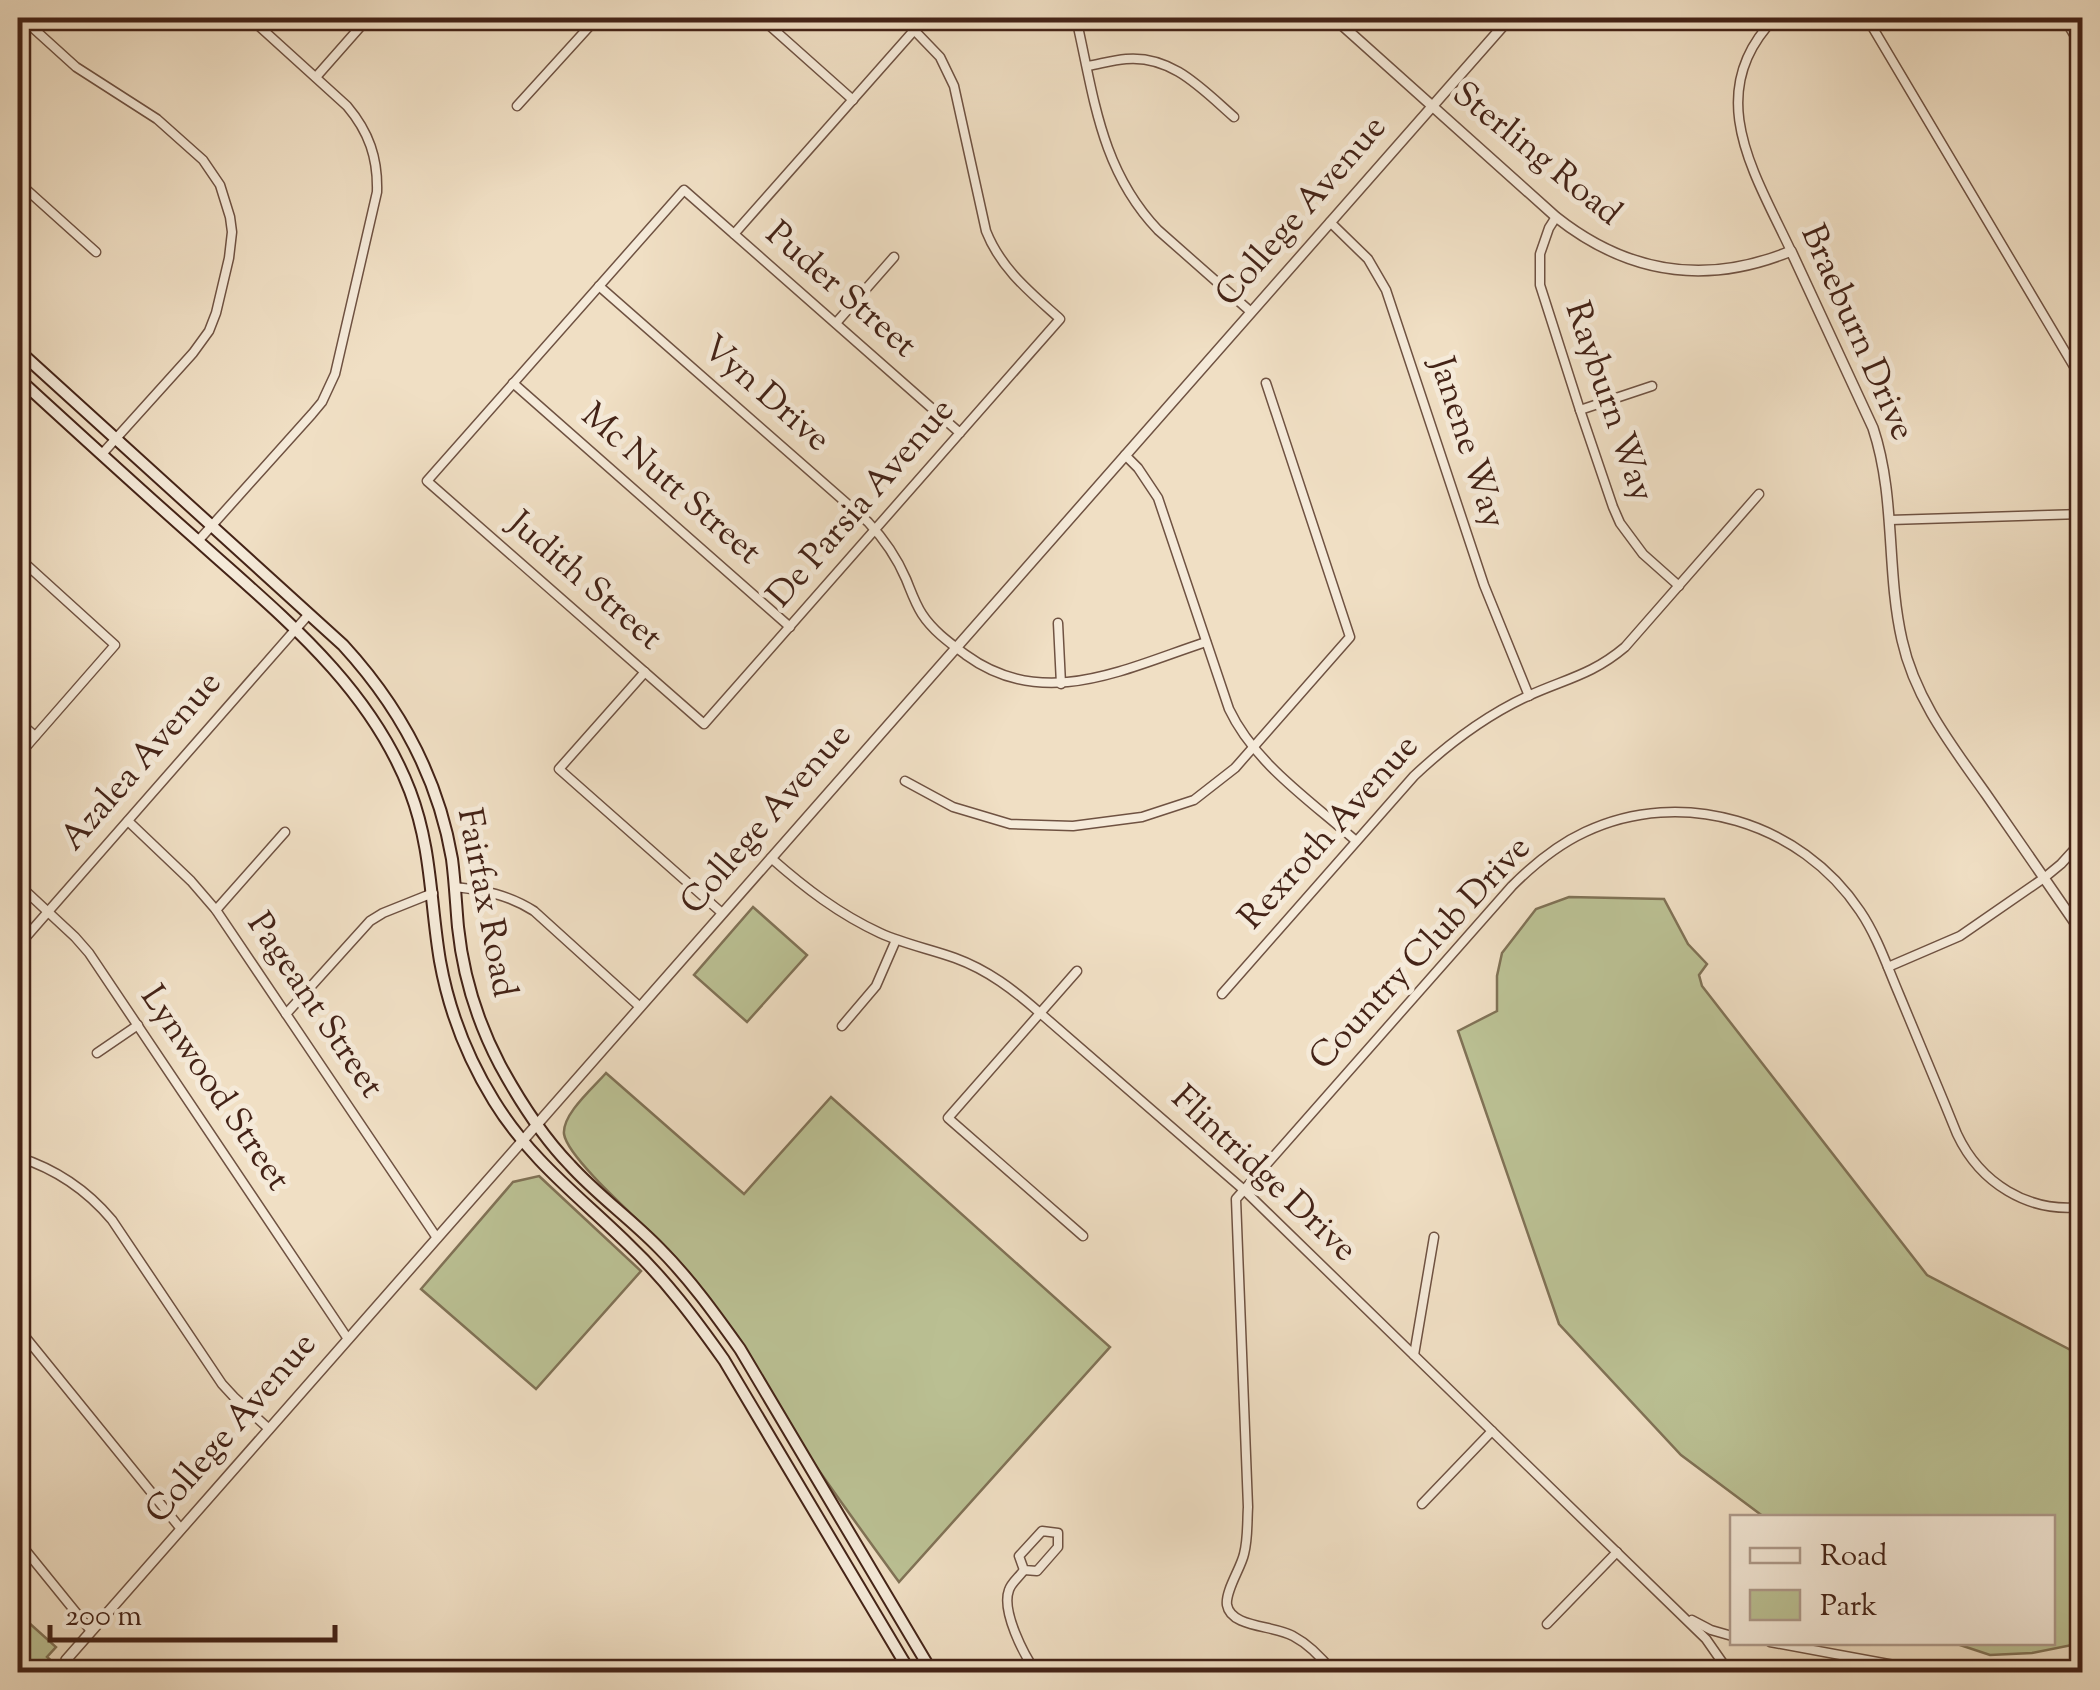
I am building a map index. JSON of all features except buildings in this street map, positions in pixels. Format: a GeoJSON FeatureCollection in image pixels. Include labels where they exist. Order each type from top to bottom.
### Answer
{"type":"FeatureCollection","features":[{"type":"Feature","properties":{"kind":"main road","name":"Fairfax Road"},"geometry":{"type":"LineString","coordinates":[[18,350],[309,614],[366,670],[405,726],[439,804],[451,858],[462,956],[478,1015],[500,1065],[570,1166],[663,1251],[714,1312],[740,1349],[932,1672]]}},
{"type":"Feature","properties":{"kind":"main road","name":"Fairfax Road"},"geometry":{"type":"LineString","coordinates":[[18,378],[295,628],[344,680],[385,739],[418,814],[427,852],[440,964],[458,1025],[480,1077],[521,1140],[557,1180],[649,1265],[699,1324],[910,1672]]}},
{"type":"Feature","properties":{"kind":"main road"},"geometry":{"type":"LineString","coordinates":[[867,1601],[888,1607],[914,1643]]}},
{"type":"Feature","properties":{"kind":"street"},"geometry":{"type":"LineString","coordinates":[[18,25],[24,18],[76,67],[157,119],[203,160],[220,184],[230,217],[229,258],[208,331],[102,454]]}},
{"type":"Feature","properties":{"kind":"street"},"geometry":{"type":"LineString","coordinates":[[198,542],[312,414],[329,388],[377,179],[366,133],[347,106],[250,18]]}},
{"type":"Feature","properties":{"kind":"street"},"geometry":{"type":"LineString","coordinates":[[316,77],[368,18]]}},
{"type":"Feature","properties":{"kind":"street"},"geometry":{"type":"LineString","coordinates":[[517,106],[597,18]]}},
{"type":"Feature","properties":{"kind":"street"},"geometry":{"type":"LineString","coordinates":[[761,18],[852,100]]}},
{"type":"Feature","properties":{"kind":"street"},"geometry":{"type":"LineString","coordinates":[[734,234],[926,18]]}},
{"type":"Feature","properties":{"kind":"street"},"geometry":{"type":"LineString","coordinates":[[1076,18],[1105,144],[1130,197],[1158,230],[1251,312]]}},
{"type":"Feature","properties":{"kind":"street","name":"Sterling Road"},"geometry":{"type":"LineString","coordinates":[[1334,18],[1556,216],[1596,245],[1628,259],[1683,270],[1728,269],[1791,251]]}},
{"type":"Feature","properties":{"kind":"street","name":"College Avenue"},"geometry":{"type":"LineString","coordinates":[[66,1660],[1510,18]]}},
{"type":"Feature","properties":{"kind":"street","name":"Braeburn Drive"},"geometry":{"type":"LineString","coordinates":[[1775,18],[1759,37],[1744,68],[1738,122],[1747,157],[1873,428],[1885,471],[1897,615],[1916,685],[1938,725],[2082,933]]}},
{"type":"Feature","properties":{"kind":"street"},"geometry":{"type":"LineString","coordinates":[[1866,18],[2082,380]]}},
{"type":"Feature","properties":{"kind":"street"},"geometry":{"type":"LineString","coordinates":[[2064,18],[2082,48]]}},
{"type":"Feature","properties":{"kind":"street","name":"De Parsia Avenue"},"geometry":{"type":"LineString","coordinates":[[704,724],[1060,319],[1009,272],[992,247],[954,86],[940,57],[914,30]]}},
{"type":"Feature","properties":{"kind":"street"},"geometry":{"type":"LineString","coordinates":[[1088,66],[1124,58],[1167,64],[1234,117]]}},
{"type":"Feature","properties":{"kind":"street"},"geometry":{"type":"LineString","coordinates":[[18,182],[96,252]]}},
{"type":"Feature","properties":{"kind":"street","name":"Puder Street"},"geometry":{"type":"LineString","coordinates":[[599,286],[684,190],[960,433]]}},
{"type":"Feature","properties":{"kind":"street","name":"Rayburn Way"},"geometry":{"type":"LineString","coordinates":[[1556,216],[1543,241],[1540,285],[1612,507],[1643,554],[1679,586]]}},
{"type":"Feature","properties":{"kind":"street","name":"Janene Way"},"geometry":{"type":"LineString","coordinates":[[1330,222],[1368,259],[1386,290],[1484,585],[1529,696]]}},
{"type":"Feature","properties":{"kind":"street"},"geometry":{"type":"LineString","coordinates":[[836,323],[894,257]]}},
{"type":"Feature","properties":{"kind":"street"},"geometry":{"type":"LineString","coordinates":[[513,383],[599,286]]}},
{"type":"Feature","properties":{"kind":"street","name":"Vyn Drive"},"geometry":{"type":"LineString","coordinates":[[599,286],[875,530],[898,562],[922,613],[974,661],[1007,677],[1062,684],[1092,679],[1206,642]]}},
{"type":"Feature","properties":{"kind":"street","name":"Judith Street"},"geometry":{"type":"LineString","coordinates":[[513,383],[427,481],[704,724]]}},
{"type":"Feature","properties":{"kind":"street","name":"Mc Nutt Street"},"geometry":{"type":"LineString","coordinates":[[513,383],[790,627]]}},
{"type":"Feature","properties":{"kind":"street"},"geometry":{"type":"LineString","coordinates":[[906,781],[954,807],[1010,824],[1073,826],[1142,817],[1194,800],[1235,768],[1350,637],[1266,383]]}},
{"type":"Feature","properties":{"kind":"street"},"geometry":{"type":"LineString","coordinates":[[1580,410],[1652,386]]}},
{"type":"Feature","properties":{"kind":"street"},"geometry":{"type":"LineString","coordinates":[[1126,455],[1158,498],[1236,725],[1252,748],[1356,841]]}},
{"type":"Feature","properties":{"kind":"street","name":"Rexroth Avenue"},"geometry":{"type":"LineString","coordinates":[[1222,994],[1437,754],[1473,727],[1529,696],[1582,676],[1625,647],[1759,494]]}},
{"type":"Feature","properties":{"kind":"street"},"geometry":{"type":"LineString","coordinates":[[1890,520],[2082,514]]}},
{"type":"Feature","properties":{"kind":"street"},"geometry":{"type":"LineString","coordinates":[[18,558],[115,645],[18,756]]}},
{"type":"Feature","properties":{"kind":"street","name":"Azalea Avenue"},"geometry":{"type":"LineString","coordinates":[[18,946],[309,614]]}},
{"type":"Feature","properties":{"kind":"street"},"geometry":{"type":"LineString","coordinates":[[1058,624],[1062,684]]}},
{"type":"Feature","properties":{"kind":"street"},"geometry":{"type":"LineString","coordinates":[[645,672],[559,769],[722,913]]}},
{"type":"Feature","properties":{"kind":"street"},"geometry":{"type":"LineString","coordinates":[[18,721],[34,736]]}},
{"type":"Feature","properties":{"kind":"street","name":"Country Club Drive"},"geometry":{"type":"LineString","coordinates":[[1244,1190],[1529,869],[1566,842],[1604,824],[1645,814],[1687,812],[1732,818],[1778,836],[1816,862],[1849,894],[1873,933],[1957,1134],[1972,1160],[2013,1195],[2045,1206],[2082,1206]]}},
{"type":"Feature","properties":{"kind":"street","name":"Pageant Street"},"geometry":{"type":"LineString","coordinates":[[128,821],[192,881],[216,910],[437,1238]]}},
{"type":"Feature","properties":{"kind":"street"},"geometry":{"type":"LineString","coordinates":[[216,910],[285,832]]}},
{"type":"Feature","properties":{"kind":"street"},"geometry":{"type":"LineString","coordinates":[[1888,967],[1960,936],[2044,878],[2082,840]]}},
{"type":"Feature","properties":{"kind":"street","name":"Flintridge Drive"},"geometry":{"type":"LineString","coordinates":[[770,858],[856,922],[974,966],[1012,989],[1244,1190],[1706,1638],[1728,1672]]}},
{"type":"Feature","properties":{"kind":"street","name":"Lynwood Street"},"geometry":{"type":"LineString","coordinates":[[18,884],[90,953],[348,1338]]}},
{"type":"Feature","properties":{"kind":"street"},"geometry":{"type":"LineString","coordinates":[[455,887],[492,892],[521,902],[640,1007]]}},
{"type":"Feature","properties":{"kind":"street"},"geometry":{"type":"LineString","coordinates":[[286,1014],[370,921],[433,893]]}},
{"type":"Feature","properties":{"kind":"street"},"geometry":{"type":"LineString","coordinates":[[842,1026],[876,986],[896,940]]}},
{"type":"Feature","properties":{"kind":"street"},"geometry":{"type":"LineString","coordinates":[[1077,971],[948,1118],[1083,1236]]}},
{"type":"Feature","properties":{"kind":"street"},"geometry":{"type":"LineString","coordinates":[[97,1053],[138,1025]]}},
{"type":"Feature","properties":{"kind":"street"},"geometry":{"type":"LineString","coordinates":[[18,1157],[36,1162],[70,1181],[100,1206],[222,1384],[269,1429]]}},
{"type":"Feature","properties":{"kind":"street"},"geometry":{"type":"LineString","coordinates":[[1244,1190],[1236,1200],[1248,1507],[1246,1548],[1226,1600],[1230,1614],[1242,1622],[1293,1636],[1320,1656],[1333,1672]]}},
{"type":"Feature","properties":{"kind":"street"},"geometry":{"type":"LineString","coordinates":[[1414,1355],[1434,1238]]}},
{"type":"Feature","properties":{"kind":"street"},"geometry":{"type":"LineString","coordinates":[[18,1328],[181,1529]]}},
{"type":"Feature","properties":{"kind":"street"},"geometry":{"type":"LineString","coordinates":[[1422,1504],[1492,1431]]}},
{"type":"Feature","properties":{"kind":"street"},"geometry":{"type":"LineString","coordinates":[[1042,1531],[1058,1534],[1058,1547],[1037,1572],[1024,1570],[1018,1556],[1042,1531]]}},
{"type":"Feature","properties":{"kind":"street"},"geometry":{"type":"LineString","coordinates":[[18,1541],[91,1631]]}},
{"type":"Feature","properties":{"kind":"street"},"geometry":{"type":"LineString","coordinates":[[1548,1624],[1617,1552]]}},
{"type":"Feature","properties":{"kind":"street"},"geometry":{"type":"LineString","coordinates":[[1024,1570],[1008,1590],[1008,1604],[1017,1639],[1036,1672]]}},
{"type":"Feature","properties":{"kind":"street","name":"Flintridge Drive"},"geometry":{"type":"LineString","coordinates":[[1669,1602],[1695,1622],[1730,1635]]}},
{"type":"Feature","properties":{"kind":"street"},"geometry":{"type":"LineString","coordinates":[[1786,1645],[1932,1672]]}},
{"type":"Feature","properties":{"kind":"green space"},"geometry":{"type":"Polygon","coordinates":[[[1569,897],[1664,899],[1688,944],[1707,964],[1699,975],[1702,986],[1927,1275],[2082,1356],[2082,1643],[2032,1653],[1990,1655],[1960,1645],[2055,1645],[2055,1515],[1761,1515],[1681,1455],[1559,1324],[1458,1031],[1497,1011],[1497,976],[1502,953],[1536,909],[1569,897]]]}},
{"type":"Feature","properties":{"kind":"green space"},"geometry":{"type":"Polygon","coordinates":[[[753,907],[807,955],[747,1022],[694,975],[753,907]]]}},
{"type":"Feature","properties":{"kind":"green space"},"geometry":{"type":"Polygon","coordinates":[[[606,1073],[744,1194],[831,1097],[1110,1347],[899,1582],[798,1440],[706,1295],[670,1251],[593,1176],[569,1146],[564,1134],[568,1118],[606,1073]]]}},
{"type":"Feature","properties":{"kind":"green space"},"geometry":{"type":"Polygon","coordinates":[[[539,1176],[641,1271],[536,1389],[421,1289],[513,1182],[539,1176]]]}},
{"type":"Feature","properties":{"kind":"green space"},"geometry":{"type":"Polygon","coordinates":[[[18,1613],[56,1647],[47,1657],[64,1672],[18,1672],[18,1613]]]}}]}
